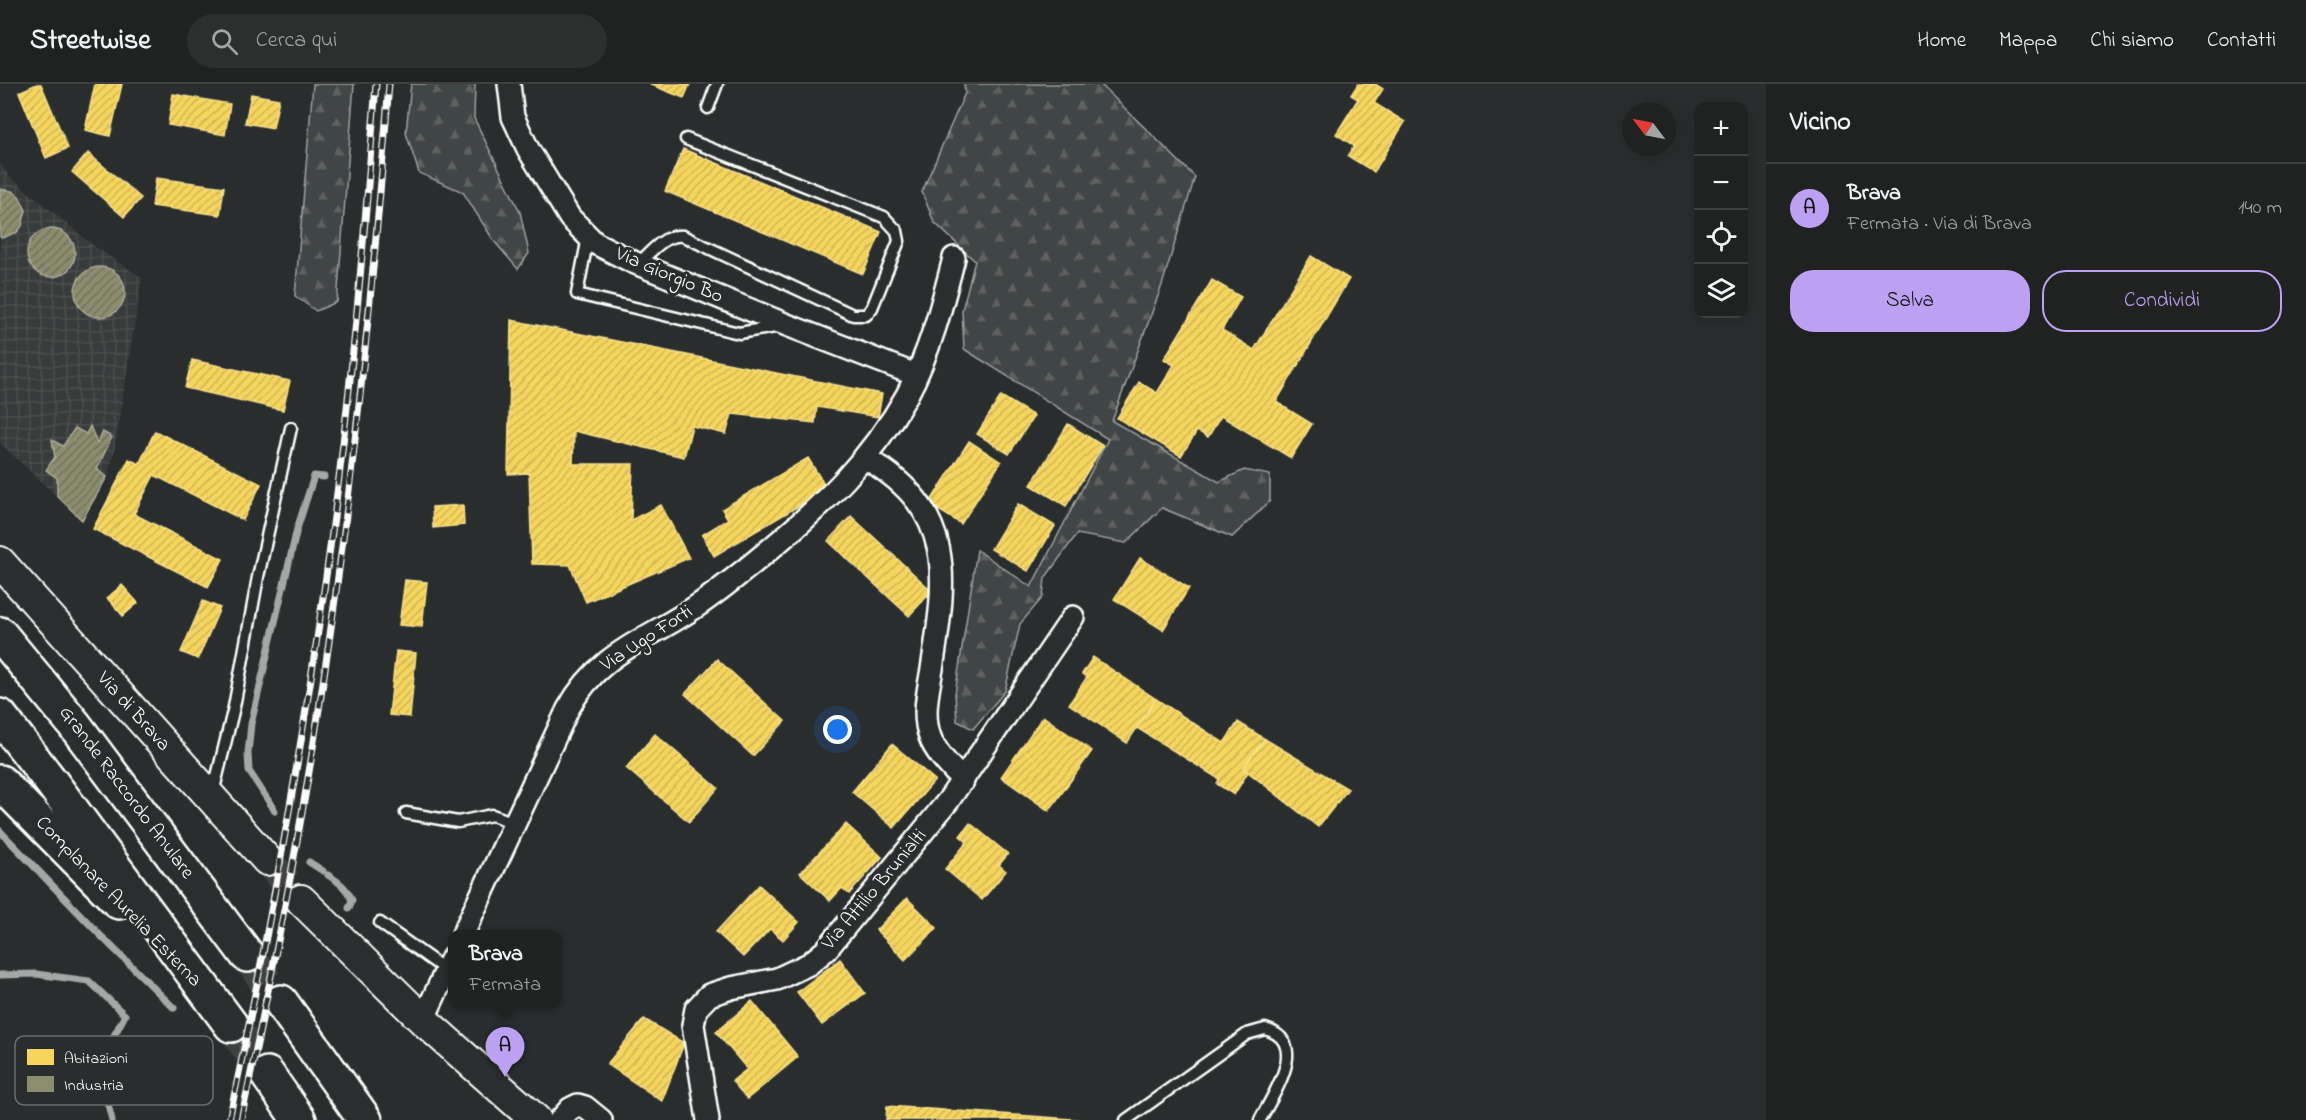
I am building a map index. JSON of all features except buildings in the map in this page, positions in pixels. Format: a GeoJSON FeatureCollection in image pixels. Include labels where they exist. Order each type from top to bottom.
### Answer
{"type":"FeatureCollection","features":[{"type":"Feature","properties":{"kind":"highway","name":"Grande Raccordo Anulare"},"geometry":{"type":"LineString","coordinates":[[0,634],[74,724],[247,956]]}},
{"type":"Feature","properties":{"kind":"highway"},"geometry":{"type":"LineString","coordinates":[[0,716],[231,1025]]}},
{"type":"Feature","properties":{"kind":"highway","name":"Complanare Aurelia Esterna"},"geometry":{"type":"LineString","coordinates":[[0,782],[211,996]]}},
{"type":"Feature","properties":{"kind":"highway"},"geometry":{"type":"LineString","coordinates":[[281,1002],[365,1120]]}},
{"type":"Feature","properties":{"kind":"highway"},"geometry":{"type":"LineString","coordinates":[[267,1074],[299,1120]]}},
{"type":"Feature","properties":{"kind":"street","name":"Via Giorgio Bo"},"geometry":{"type":"LineString","coordinates":[[509,84],[513,117],[528,148],[570,218],[588,237],[610,252],[638,264],[916,375]]}},
{"type":"Feature","properties":{"kind":"street","name":"Via Ugo Forti"},"geometry":{"type":"LineString","coordinates":[[465,930],[568,709],[588,679],[610,658],[678,619],[718,592],[819,507],[865,458],[895,416],[916,375],[930,343],[954,258]]}},
{"type":"Feature","properties":{"kind":"street"},"geometry":{"type":"LineString","coordinates":[[865,458],[889,474],[912,496],[928,518],[938,540],[942,565],[942,591],[926,700],[926,719],[930,740],[963,781]]}},
{"type":"Feature","properties":{"kind":"street","name":"Via di Brava"},"geometry":{"type":"LineString","coordinates":[[0,562],[267,860]]}},
{"type":"Feature","properties":{"kind":"street","name":"Via Attilio Brunialti"},"geometry":{"type":"LineString","coordinates":[[708,1120],[693,1025],[696,1009],[701,1000],[722,990],[777,979],[798,970],[818,957],[916,842],[963,781],[1073,617]]}},
{"type":"Feature","properties":{"kind":"street"},"geometry":{"type":"LineString","coordinates":[[302,900],[342,943],[423,1020],[536,1120]]}},
{"type":"Feature","properties":{"kind":"street"},"geometry":{"type":"LineString","coordinates":[[423,1020],[448,968]]}},
{"type":"Feature","properties":{"kind":"street"},"geometry":{"type":"LineString","coordinates":[[560,1120],[570,1108],[578,1105],[585,1107],[601,1120]]}},
{"type":"Feature","properties":{"kind":"lane"},"geometry":{"type":"LineString","coordinates":[[708,108],[717,84]]}},
{"type":"Feature","properties":{"kind":"lane"},"geometry":{"type":"LineString","coordinates":[[638,264],[663,240],[675,235],[683,236],[853,315],[866,315],[872,308],[899,241],[897,231],[884,217],[686,139]]}},
{"type":"Feature","properties":{"kind":"lane"},"geometry":{"type":"LineString","coordinates":[[588,237],[577,294],[739,333],[787,325]]}},
{"type":"Feature","properties":{"kind":"lane"},"geometry":{"type":"LineString","coordinates":[[211,799],[234,707],[258,578],[291,428]]}},
{"type":"Feature","properties":{"kind":"lane"},"geometry":{"type":"LineString","coordinates":[[406,813],[458,822],[492,815],[514,824]]}},
{"type":"Feature","properties":{"kind":"lane"},"geometry":{"type":"LineString","coordinates":[[380,922],[448,963]]}},
{"type":"Feature","properties":{"kind":"lane"},"geometry":{"type":"LineString","coordinates":[[1126,1120],[1247,1034],[1265,1029],[1280,1036],[1285,1043],[1287,1059],[1285,1069],[1260,1120]]}},
{"type":"Feature","properties":{"kind":"shaded area"},"geometry":{"type":"Polygon","coordinates":[[[0,163],[8,175],[94,246],[142,278],[114,452],[107,477],[82,520],[0,443],[0,163]]]}},
{"type":"Feature","properties":{"kind":"green space"},"geometry":{"type":"Polygon","coordinates":[[[313,84],[354,84],[337,302],[316,311],[295,296],[313,84]]]}},
{"type":"Feature","properties":{"kind":"green space"},"geometry":{"type":"Polygon","coordinates":[[[411,84],[475,84],[474,118],[520,212],[529,253],[518,269],[494,241],[463,192],[419,173],[406,133],[411,84]]]}},
{"type":"Feature","properties":{"kind":"green space"},"geometry":{"type":"Polygon","coordinates":[[[964,84],[1100,84],[1195,177],[1162,285],[1112,421],[1219,482],[1244,470],[1270,475],[1270,501],[1232,537],[1162,508],[1126,543],[1077,534],[1045,578],[1043,597],[1020,624],[1005,691],[973,729],[957,721],[955,694],[977,550],[1031,587],[1108,439],[964,349],[962,310],[975,261],[934,222],[922,192],[965,93],[964,84]]]}},
{"type":"Feature","properties":{"kind":"waterway"},"geometry":{"type":"LineString","coordinates":[[275,811],[249,771],[251,724],[297,529],[314,476],[324,477]]}},
{"type":"Feature","properties":{"kind":"waterway"},"geometry":{"type":"LineString","coordinates":[[0,831],[174,1008]]}},
{"type":"Feature","properties":{"kind":"waterway"},"geometry":{"type":"LineString","coordinates":[[309,862],[323,871]]}},
{"type":"Feature","properties":{"kind":"waterway"},"geometry":{"type":"LineString","coordinates":[[328,875],[348,892],[352,900],[349,908]]}},
{"type":"Feature","properties":{"kind":"waterway"},"geometry":{"type":"LineString","coordinates":[[0,975],[36,974],[89,981],[125,1015],[114,1036]]}},
{"type":"Feature","properties":{"kind":"waterway"},"geometry":{"type":"LineString","coordinates":[[108,1105],[112,1120]]}},
{"type":"Feature","properties":{"kind":"tunnel"},"geometry":{"type":"LineString","coordinates":[[267,860],[301,900]]}},
{"type":"Feature","properties":{"kind":"tunnel"},"geometry":{"type":"LineString","coordinates":[[247,955],[281,1002]]}},
{"type":"Feature","properties":{"kind":"tunnel"},"geometry":{"type":"LineString","coordinates":[[231,1025],[267,1074]]}},
{"type":"Feature","properties":{"kind":"railway"},"geometry":{"type":"LineString","coordinates":[[229,1120],[280,860],[323,597],[354,341],[376,84]]}},
{"type":"Feature","properties":{"kind":"railway"},"geometry":{"type":"LineString","coordinates":[[241,1120],[294,855],[313,749],[332,620],[361,391],[389,84]]}},
{"type":"Feature","properties":{"kind":"place","name":"Brava"},"geometry":{"type":"Point","coordinates":[505,1077]}}]}
